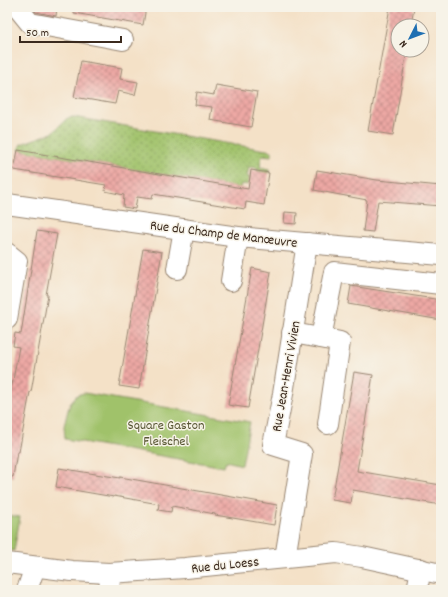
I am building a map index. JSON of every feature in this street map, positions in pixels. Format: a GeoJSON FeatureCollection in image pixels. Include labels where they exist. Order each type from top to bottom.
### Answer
{"type":"FeatureCollection","features":[{"type":"Feature","properties":{"kind":"street"},"geometry":{"type":"LineString","coordinates":[[17,7],[30,22],[123,40]]}},
{"type":"Feature","properties":{"kind":"street","name":"Rue du Champ de Manœuvre"},"geometry":{"type":"LineString","coordinates":[[7,204],[238,237],[441,255]]}},
{"type":"Feature","properties":{"kind":"street"},"geometry":{"type":"LineString","coordinates":[[177,269],[184,229]]}},
{"type":"Feature","properties":{"kind":"street"},"geometry":{"type":"LineString","coordinates":[[230,281],[238,237]]}},
{"type":"Feature","properties":{"kind":"street","name":"Rue Jean-Henri Vivien"},"geometry":{"type":"LineString","coordinates":[[285,558],[302,454],[273,445],[283,394],[307,243]]}},
{"type":"Feature","properties":{"kind":"street"},"geometry":{"type":"LineString","coordinates":[[7,253],[17,261],[7,319]]}},
{"type":"Feature","properties":{"kind":"street"},"geometry":{"type":"LineString","coordinates":[[321,338],[334,272],[441,284]]}},
{"type":"Feature","properties":{"kind":"street"},"geometry":{"type":"LineString","coordinates":[[292,333],[340,342],[328,424]]}},
{"type":"Feature","properties":{"kind":"street","name":"Rue du Loess"},"geometry":{"type":"LineString","coordinates":[[7,563],[72,571],[110,581],[185,568],[336,553],[441,574]]}},
{"type":"Feature","properties":{"kind":"street"},"geometry":{"type":"LineString","coordinates":[[27,590],[35,567]]}},
{"type":"Feature","properties":{"kind":"street"},"geometry":{"type":"LineString","coordinates":[[417,590],[421,570]]}},
{"type":"Feature","properties":{"kind":"green space"},"geometry":{"type":"Polygon","coordinates":[[[73,117],[272,151],[272,156],[262,155],[260,167],[269,170],[269,173],[257,171],[257,168],[249,167],[247,177],[250,177],[249,185],[241,184],[240,188],[18,150],[21,144],[52,133],[66,119],[73,117]]]}},
{"type":"Feature","properties":{"kind":"green space","name":"Square Gaston Fleischel"},"geometry":{"type":"Polygon","coordinates":[[[84,393],[250,422],[242,465],[226,461],[224,467],[65,439],[64,426],[71,402],[77,395],[84,393]]]}},
{"type":"Feature","properties":{"kind":"green space"},"geometry":{"type":"Polygon","coordinates":[[[7,515],[20,517],[14,551],[7,550],[7,515]]]}},
{"type":"Feature","properties":{"kind":"building"},"geometry":{"type":"Polygon","coordinates":[[[35,7],[57,7],[56,16],[36,12],[34,10],[35,7]]]}},
{"type":"Feature","properties":{"kind":"building"},"geometry":{"type":"Polygon","coordinates":[[[74,7],[146,7],[143,25],[74,13],[74,7]]]}},
{"type":"Feature","properties":{"kind":"building"},"geometry":{"type":"Polygon","coordinates":[[[390,7],[414,7],[412,18],[390,18],[390,58],[406,58],[393,135],[368,131],[390,7]]]}},
{"type":"Feature","properties":{"kind":"building"},"geometry":{"type":"Polygon","coordinates":[[[81,61],[122,68],[120,79],[138,82],[135,95],[118,91],[115,104],[74,97],[81,61]]]}},
{"type":"Feature","properties":{"kind":"building"},"geometry":{"type":"Polygon","coordinates":[[[216,85],[257,92],[251,127],[210,120],[212,107],[195,105],[197,92],[214,95],[216,85]]]}},
{"type":"Feature","properties":{"kind":"building"},"geometry":{"type":"Polygon","coordinates":[[[18,150],[248,189],[251,170],[269,173],[264,205],[246,202],[245,209],[153,194],[152,199],[137,197],[135,209],[123,207],[124,195],[105,191],[106,185],[14,170],[18,150]]]}},
{"type":"Feature","properties":{"kind":"building"},"geometry":{"type":"Polygon","coordinates":[[[317,170],[377,180],[441,186],[441,206],[378,201],[373,232],[363,231],[367,200],[314,190],[317,170]]]}},
{"type":"Feature","properties":{"kind":"building"},"geometry":{"type":"Polygon","coordinates":[[[285,212],[297,213],[296,224],[284,223],[285,212]]]}},
{"type":"Feature","properties":{"kind":"building"},"geometry":{"type":"Polygon","coordinates":[[[37,231],[57,234],[31,392],[19,452],[17,452],[13,477],[7,476],[7,408],[19,347],[13,346],[15,333],[21,334],[37,231]]]}},
{"type":"Feature","properties":{"kind":"building"},"geometry":{"type":"Polygon","coordinates":[[[143,249],[162,252],[139,389],[119,386],[143,249]]]}},
{"type":"Feature","properties":{"kind":"building"},"geometry":{"type":"Polygon","coordinates":[[[252,268],[271,272],[248,408],[228,405],[252,268]]]}},
{"type":"Feature","properties":{"kind":"building"},"geometry":{"type":"Polygon","coordinates":[[[351,286],[441,300],[441,320],[348,304],[351,286]]]}},
{"type":"Feature","properties":{"kind":"building"},"geometry":{"type":"Polygon","coordinates":[[[354,372],[373,375],[357,471],[441,485],[441,505],[353,490],[351,503],[332,500],[354,372]]]}},
{"type":"Feature","properties":{"kind":"building"},"geometry":{"type":"Polygon","coordinates":[[[59,468],[120,477],[277,505],[274,525],[172,506],[171,512],[158,510],[159,504],[56,487],[59,468]]]}}]}
